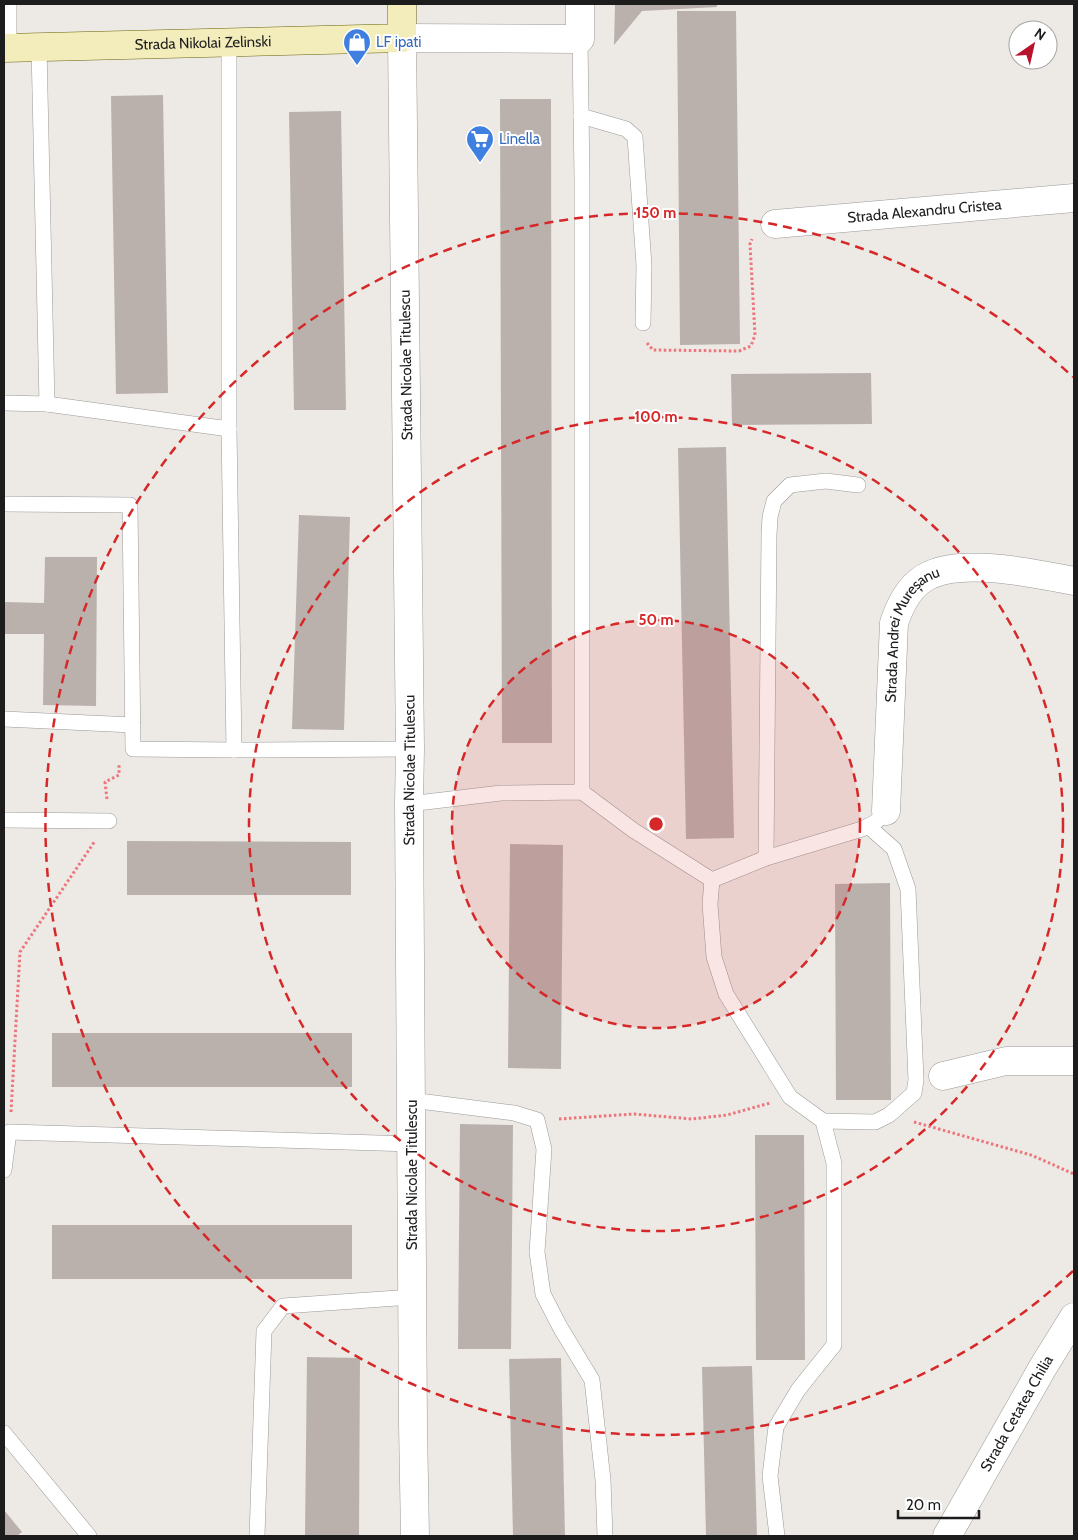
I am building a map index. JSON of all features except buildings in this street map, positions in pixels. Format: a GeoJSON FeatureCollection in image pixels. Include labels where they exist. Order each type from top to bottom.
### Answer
{"type":"FeatureCollection","features":[{"type":"Feature","properties":{"kind":"street","name":"Strada Nicolae Titulescu"},"geometry":{"type":"LineString","coordinates":[[402,4],[410,749],[412,1297],[416,1536]]}},
{"type":"Feature","properties":{"kind":"street"},"geometry":{"type":"LineString","coordinates":[[402,38],[580,39],[580,4]]}},
{"type":"Feature","properties":{"kind":"street","name":"Strada Nikolai Zelinski"},"geometry":{"type":"LineString","coordinates":[[6,48],[402,38]]}},
{"type":"Feature","properties":{"kind":"street","name":"Strada Alexandru Cristea"},"geometry":{"type":"LineString","coordinates":[[774,224],[1074,198]]}},
{"type":"Feature","properties":{"kind":"street","name":"Strada Andrei Mureșanu"},"geometry":{"type":"LineString","coordinates":[[877,818],[894,623],[905,598],[928,575],[949,569],[986,568],[1074,581]]}},
{"type":"Feature","properties":{"kind":"street"},"geometry":{"type":"LineString","coordinates":[[943,1076],[1006,1061],[1074,1061]]}},
{"type":"Feature","properties":{"kind":"street","name":"Strada Cetatea Chilia"},"geometry":{"type":"LineString","coordinates":[[946,1536],[1043,1366],[1074,1317]]}},
{"type":"Feature","properties":{"kind":"lane"},"geometry":{"type":"LineString","coordinates":[[6,48],[9,4]]}},
{"type":"Feature","properties":{"kind":"lane"},"geometry":{"type":"LineString","coordinates":[[580,39],[582,792]]}},
{"type":"Feature","properties":{"kind":"lane"},"geometry":{"type":"LineString","coordinates":[[229,43],[229,429],[234,750]]}},
{"type":"Feature","properties":{"kind":"lane"},"geometry":{"type":"LineString","coordinates":[[39,47],[47,404]]}},
{"type":"Feature","properties":{"kind":"lane"},"geometry":{"type":"LineString","coordinates":[[581,116],[626,129],[635,138],[644,265],[643,323]]}},
{"type":"Feature","properties":{"kind":"lane"},"geometry":{"type":"LineString","coordinates":[[4,403],[47,404],[229,429]]}},
{"type":"Feature","properties":{"kind":"lane"},"geometry":{"type":"LineString","coordinates":[[766,858],[770,517],[774,501],[790,484],[826,481],[858,485]]}},
{"type":"Feature","properties":{"kind":"lane"},"geometry":{"type":"LineString","coordinates":[[4,504],[130,505],[133,749],[410,749]]}},
{"type":"Feature","properties":{"kind":"lane"},"geometry":{"type":"LineString","coordinates":[[4,719],[133,730]]}},
{"type":"Feature","properties":{"kind":"lane"},"geometry":{"type":"LineString","coordinates":[[409,804],[501,793],[582,792],[633,830],[712,880]]}},
{"type":"Feature","properties":{"kind":"lane"},"geometry":{"type":"LineString","coordinates":[[877,818],[894,849],[908,889],[916,1080],[914,1093],[889,1116],[875,1122],[824,1121],[790,1098],[726,994],[714,957],[710,904],[712,880],[766,858],[877,818]]}},
{"type":"Feature","properties":{"kind":"lane"},"geometry":{"type":"LineString","coordinates":[[4,820],[109,821]]}},
{"type":"Feature","properties":{"kind":"lane"},"geometry":{"type":"LineString","coordinates":[[411,1100],[514,1113],[536,1120],[544,1149],[537,1252],[543,1294],[560,1327],[592,1380],[603,1480],[605,1536]]}},
{"type":"Feature","properties":{"kind":"lane"},"geometry":{"type":"LineString","coordinates":[[777,1536],[770,1476],[776,1428],[798,1390],[834,1345],[834,1163],[824,1121]]}},
{"type":"Feature","properties":{"kind":"lane"},"geometry":{"type":"LineString","coordinates":[[4,1170],[9,1132],[412,1144]]}},
{"type":"Feature","properties":{"kind":"lane"},"geometry":{"type":"LineString","coordinates":[[257,1536],[264,1331],[283,1306],[412,1297]]}},
{"type":"Feature","properties":{"kind":"lane"},"geometry":{"type":"LineString","coordinates":[[4,1433],[89,1536]]}},
{"type":"Feature","properties":{"kind":"path"},"geometry":{"type":"LineString","coordinates":[[643,323],[643,338],[653,350],[739,351],[751,346],[755,335],[750,244],[756,228],[774,224]]}},
{"type":"Feature","properties":{"kind":"path"},"geometry":{"type":"LineString","coordinates":[[9,1132],[20,952],[109,821],[105,782],[119,775],[118,739],[133,730]]}},
{"type":"Feature","properties":{"kind":"path"},"geometry":{"type":"LineString","coordinates":[[536,1120],[634,1114],[692,1119],[726,1115],[790,1098]]}},
{"type":"Feature","properties":{"kind":"path"},"geometry":{"type":"LineString","coordinates":[[889,1116],[1031,1155],[1074,1174]]}},
{"type":"Feature","properties":{"kind":"place","name":"LF ipati"},"geometry":{"type":"Point","coordinates":[357,66]}},
{"type":"Feature","properties":{"kind":"place","name":"Linella"},"geometry":{"type":"Point","coordinates":[480,163]}}]}
